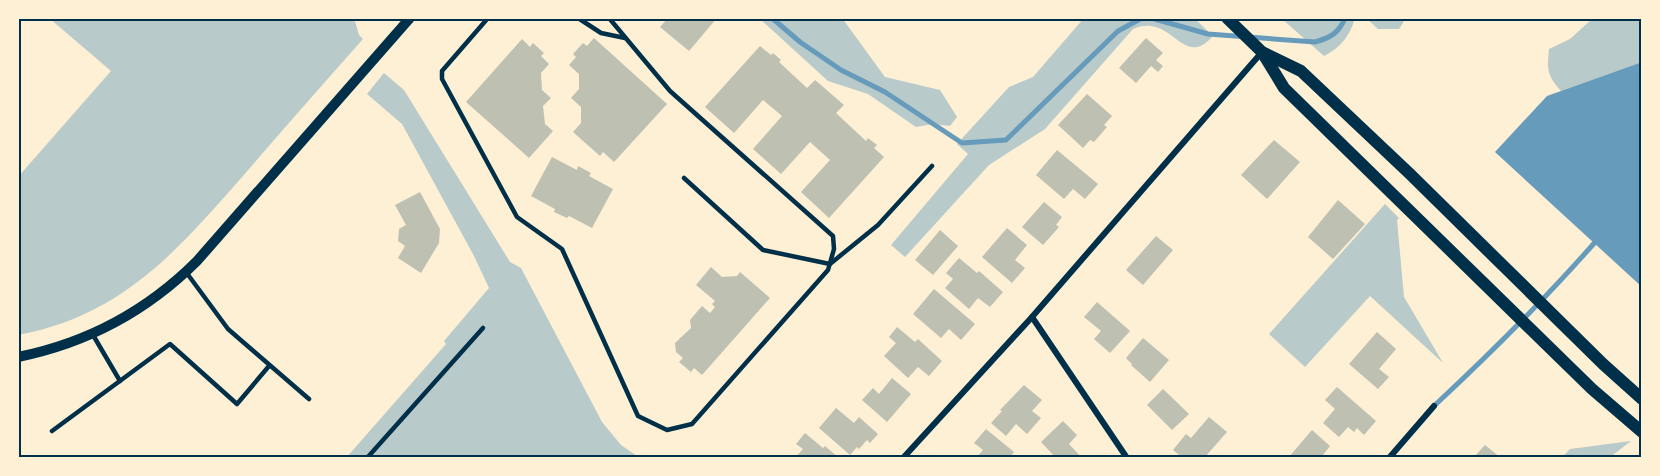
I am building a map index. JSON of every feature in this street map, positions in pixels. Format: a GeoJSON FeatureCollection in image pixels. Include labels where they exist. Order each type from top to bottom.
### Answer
{"type":"FeatureCollection","features":[{"type":"Feature","properties":{"kind":"main road"},"geometry":{"type":"LineString","coordinates":[[1227,18],[1262,52],[1284,88],[1592,389],[1642,432]]}},
{"type":"Feature","properties":{"kind":"main road"},"geometry":{"type":"LineString","coordinates":[[1262,52],[1301,71],[1410,174],[1603,364],[1642,399]]}},
{"type":"Feature","properties":{"kind":"street"},"geometry":{"type":"LineString","coordinates":[[18,357],[50,350],[93,334],[150,301],[186,272],[410,18]]}},
{"type":"Feature","properties":{"kind":"street"},"geometry":{"type":"LineString","coordinates":[[903,458],[1032,317],[1262,52]]}},
{"type":"Feature","properties":{"kind":"street"},"geometry":{"type":"LineString","coordinates":[[1032,317],[1127,458]]}},
{"type":"Feature","properties":{"kind":"street"},"geometry":{"type":"LineString","coordinates":[[1389,458],[1434,406]]}},
{"type":"Feature","properties":{"kind":"lane"},"geometry":{"type":"LineString","coordinates":[[488,18],[442,71],[442,79],[517,217],[562,249],[638,416],[667,430],[692,424],[828,270],[834,249],[833,236],[670,91],[609,18]]}},
{"type":"Feature","properties":{"kind":"lane"},"geometry":{"type":"LineString","coordinates":[[578,18],[601,33],[625,38]]}},
{"type":"Feature","properties":{"kind":"lane"},"geometry":{"type":"LineString","coordinates":[[614,24],[620,18]]}},
{"type":"Feature","properties":{"kind":"lane"},"geometry":{"type":"LineString","coordinates":[[830,264],[878,225],[932,166]]}},
{"type":"Feature","properties":{"kind":"lane"},"geometry":{"type":"LineString","coordinates":[[684,178],[763,250],[830,264]]}},
{"type":"Feature","properties":{"kind":"lane"},"geometry":{"type":"LineString","coordinates":[[186,272],[228,329],[309,399]]}},
{"type":"Feature","properties":{"kind":"lane"},"geometry":{"type":"LineString","coordinates":[[368,458],[483,328]]}},
{"type":"Feature","properties":{"kind":"lane"},"geometry":{"type":"LineString","coordinates":[[93,334],[120,381]]}},
{"type":"Feature","properties":{"kind":"lane"},"geometry":{"type":"LineString","coordinates":[[52,431],[170,344],[237,404],[269,366]]}},
{"type":"Feature","properties":{"kind":"shaded area"},"geometry":{"type":"Polygon","coordinates":[[[49,18],[354,18],[359,35],[363,39],[175,250],[121,294],[90,311],[56,325],[18,335],[18,177],[111,71],[49,18]]]}},
{"type":"Feature","properties":{"kind":"shaded area"},"geometry":{"type":"Polygon","coordinates":[[[759,18],[842,18],[885,77],[940,90],[957,117],[950,126],[933,124],[916,127],[868,94],[828,81],[759,18]]]}},
{"type":"Feature","properties":{"kind":"shaded area"},"geometry":{"type":"Polygon","coordinates":[[[1084,18],[1194,18],[1213,36],[1202,45],[1193,47],[1185,45],[1158,28],[1147,26],[1133,29],[1045,129],[989,165],[905,257],[891,245],[968,154],[957,144],[1009,87],[1033,77],[1084,18]]]}},
{"type":"Feature","properties":{"kind":"shaded area"},"geometry":{"type":"Polygon","coordinates":[[[1281,18],[1355,18],[1344,41],[1324,56],[1281,18]]]}},
{"type":"Feature","properties":{"kind":"shaded area"},"geometry":{"type":"Polygon","coordinates":[[[1366,18],[1406,18],[1399,29],[1378,29],[1366,18]]]}},
{"type":"Feature","properties":{"kind":"shaded area"},"geometry":{"type":"Polygon","coordinates":[[[1593,18],[1642,18],[1642,62],[1561,91],[1549,72],[1549,49],[1570,39],[1593,18]]]}},
{"type":"Feature","properties":{"kind":"shaded area"},"geometry":{"type":"Polygon","coordinates":[[[384,73],[404,90],[510,262],[521,268],[602,422],[621,445],[640,458],[346,458],[446,344],[444,341],[489,288],[402,124],[367,94],[384,73]]]}},
{"type":"Feature","properties":{"kind":"shaded area"},"geometry":{"type":"Polygon","coordinates":[[[1385,204],[1399,218],[1397,220],[1404,297],[1443,363],[1370,296],[1305,367],[1269,334],[1385,204]]]}},
{"type":"Feature","properties":{"kind":"shaded area"},"geometry":{"type":"Polygon","coordinates":[[[1631,441],[1609,458],[1561,458],[1570,449],[1631,441]]]}},
{"type":"Feature","properties":{"kind":"water"},"geometry":{"type":"Polygon","coordinates":[[[1642,62],[1642,287],[1495,152],[1547,96],[1642,62]]]}},
{"type":"Feature","properties":{"kind":"building"},"geometry":{"type":"Polygon","coordinates":[[[668,18],[717,18],[689,51],[660,27],[668,18]]]}},
{"type":"Feature","properties":{"kind":"building"},"geometry":{"type":"Polygon","coordinates":[[[594,38],[667,104],[614,162],[603,152],[600,156],[573,132],[581,123],[581,107],[571,98],[579,89],[579,74],[569,65],[576,57],[573,54],[583,43],[587,46],[594,38]]]}},
{"type":"Feature","properties":{"kind":"building"},"geometry":{"type":"Polygon","coordinates":[[[1146,38],[1163,53],[1156,60],[1163,66],[1158,72],[1151,66],[1136,83],[1119,68],[1146,38]]]}},
{"type":"Feature","properties":{"kind":"building"},"geometry":{"type":"Polygon","coordinates":[[[522,39],[530,47],[533,43],[544,53],[541,56],[549,64],[541,73],[542,90],[551,98],[543,106],[545,124],[553,131],[529,158],[466,102],[522,39]]]}},
{"type":"Feature","properties":{"kind":"building"},"geometry":{"type":"Polygon","coordinates":[[[760,46],[781,60],[779,62],[807,88],[815,80],[844,105],[836,113],[866,141],[868,138],[877,145],[874,148],[884,157],[829,218],[801,192],[830,160],[810,142],[781,174],[753,149],[782,116],[763,100],[734,133],[705,107],[760,46]]]}},
{"type":"Feature","properties":{"kind":"building"},"geometry":{"type":"Polygon","coordinates":[[[1087,94],[1112,116],[1104,125],[1107,127],[1094,142],[1090,140],[1083,148],[1058,125],[1087,94]]]}},
{"type":"Feature","properties":{"kind":"building"},"geometry":{"type":"Polygon","coordinates":[[[1274,140],[1300,162],[1267,199],[1241,175],[1274,140]]]}},
{"type":"Feature","properties":{"kind":"building"},"geometry":{"type":"Polygon","coordinates":[[[1057,150],[1098,184],[1085,199],[1073,189],[1064,199],[1036,175],[1057,150]]]}},
{"type":"Feature","properties":{"kind":"building"},"geometry":{"type":"Polygon","coordinates":[[[552,157],[577,170],[578,166],[591,173],[589,176],[613,189],[592,228],[569,216],[567,218],[554,212],[555,209],[531,196],[552,157]]]}},
{"type":"Feature","properties":{"kind":"building"},"geometry":{"type":"Polygon","coordinates":[[[420,192],[440,229],[439,243],[421,273],[398,258],[405,246],[398,241],[399,229],[406,225],[395,205],[420,192]]]}},
{"type":"Feature","properties":{"kind":"building"},"geometry":{"type":"Polygon","coordinates":[[[1338,200],[1365,224],[1333,259],[1308,237],[1338,200]]]}},
{"type":"Feature","properties":{"kind":"building"},"geometry":{"type":"Polygon","coordinates":[[[1044,202],[1062,217],[1056,225],[1059,227],[1043,245],[1022,227],[1044,202]]]}},
{"type":"Feature","properties":{"kind":"building"},"geometry":{"type":"Polygon","coordinates":[[[1007,228],[1027,245],[1015,260],[1025,268],[1012,283],[982,257],[1007,228]]]}},
{"type":"Feature","properties":{"kind":"building"},"geometry":{"type":"Polygon","coordinates":[[[940,230],[958,246],[933,275],[915,260],[940,230]]]}},
{"type":"Feature","properties":{"kind":"building"},"geometry":{"type":"Polygon","coordinates":[[[1156,236],[1173,250],[1143,285],[1126,270],[1156,236]]]}},
{"type":"Feature","properties":{"kind":"building"},"geometry":{"type":"Polygon","coordinates":[[[959,258],[977,273],[979,271],[1003,292],[990,307],[978,298],[969,309],[945,288],[953,279],[946,273],[959,258]]]}},
{"type":"Feature","properties":{"kind":"building"},"geometry":{"type":"Polygon","coordinates":[[[711,267],[722,277],[737,276],[740,272],[770,298],[702,375],[694,368],[691,372],[679,362],[683,358],[676,352],[675,343],[691,328],[690,320],[702,306],[710,313],[715,307],[712,304],[715,301],[696,285],[711,267]]]}},
{"type":"Feature","properties":{"kind":"building"},"geometry":{"type":"Polygon","coordinates":[[[934,289],[975,324],[961,340],[949,329],[941,338],[913,314],[934,289]]]}},
{"type":"Feature","properties":{"kind":"building"},"geometry":{"type":"Polygon","coordinates":[[[1097,302],[1130,331],[1110,353],[1094,339],[1101,331],[1084,317],[1097,302]]]}},
{"type":"Feature","properties":{"kind":"building"},"geometry":{"type":"Polygon","coordinates":[[[897,327],[915,342],[918,339],[942,361],[929,376],[918,367],[908,378],[884,356],[896,343],[889,337],[897,327]]]}},
{"type":"Feature","properties":{"kind":"building"},"geometry":{"type":"Polygon","coordinates":[[[1377,332],[1396,349],[1379,369],[1389,377],[1378,389],[1349,364],[1377,332]]]}},
{"type":"Feature","properties":{"kind":"building"},"geometry":{"type":"Polygon","coordinates":[[[1143,338],[1169,360],[1150,382],[1126,358],[1143,338]]]}},
{"type":"Feature","properties":{"kind":"building"},"geometry":{"type":"Polygon","coordinates":[[[892,378],[911,394],[887,422],[862,400],[873,388],[879,394],[892,378]]]}},
{"type":"Feature","properties":{"kind":"building"},"geometry":{"type":"Polygon","coordinates":[[[1024,385],[1042,400],[1032,411],[1041,418],[1027,434],[1016,424],[1006,436],[991,423],[1024,385]]]}},
{"type":"Feature","properties":{"kind":"building"},"geometry":{"type":"Polygon","coordinates":[[[1337,387],[1376,421],[1364,435],[1357,428],[1354,432],[1348,427],[1339,437],[1323,423],[1335,409],[1325,400],[1337,387]]]}},
{"type":"Feature","properties":{"kind":"building"},"geometry":{"type":"Polygon","coordinates":[[[1163,389],[1189,414],[1172,430],[1147,405],[1163,389]]]}},
{"type":"Feature","properties":{"kind":"building"},"geometry":{"type":"Polygon","coordinates":[[[836,408],[854,423],[859,417],[878,434],[870,443],[867,440],[850,455],[819,428],[836,408]]]}},
{"type":"Feature","properties":{"kind":"building"},"geometry":{"type":"Polygon","coordinates":[[[1209,417],[1227,432],[1204,458],[1183,458],[1173,450],[1186,434],[1191,438],[1209,417]]]}},
{"type":"Feature","properties":{"kind":"building"},"geometry":{"type":"Polygon","coordinates":[[[1063,421],[1077,435],[1069,444],[1082,458],[1056,458],[1041,442],[1063,421]]]}},
{"type":"Feature","properties":{"kind":"building"},"geometry":{"type":"Polygon","coordinates":[[[986,429],[1014,452],[1009,458],[976,458],[983,450],[974,443],[986,429]]]}},
{"type":"Feature","properties":{"kind":"building"},"geometry":{"type":"Polygon","coordinates":[[[1312,430],[1330,446],[1323,455],[1326,458],[1290,458],[1289,457],[1312,430]]]}},
{"type":"Feature","properties":{"kind":"building"},"geometry":{"type":"Polygon","coordinates":[[[805,433],[839,458],[795,458],[803,449],[796,444],[805,433]]]}},
{"type":"Feature","properties":{"kind":"building"},"geometry":{"type":"Polygon","coordinates":[[[1485,445],[1501,458],[1471,458],[1485,445]]]}},
{"type":"Feature","properties":{"kind":"waterway"},"geometry":{"type":"LineString","coordinates":[[772,18],[800,42],[841,70],[885,92],[962,143],[1006,140],[1118,31],[1142,18]]}},
{"type":"Feature","properties":{"kind":"waterway"},"geometry":{"type":"LineString","coordinates":[[1151,18],[1208,34],[1315,42],[1333,34],[1340,28],[1345,18]]}},
{"type":"Feature","properties":{"kind":"waterway"},"geometry":{"type":"LineString","coordinates":[[1434,406],[1518,325],[1597,240]]}}]}
